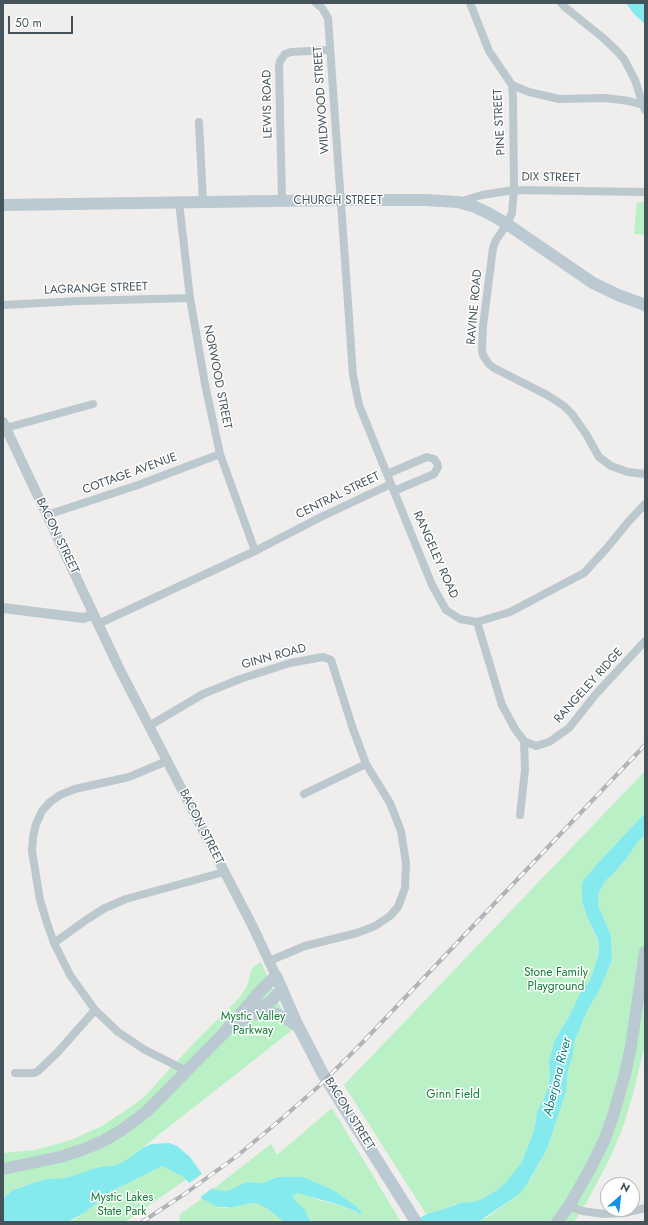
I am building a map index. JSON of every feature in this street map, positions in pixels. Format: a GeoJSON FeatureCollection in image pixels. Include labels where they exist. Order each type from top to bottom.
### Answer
{"type":"FeatureCollection","features":[{"type":"Feature","properties":{"kind":"main road","name":"CHURCH STREET"},"geometry":{"type":"LineString","coordinates":[[3,205],[341,200],[425,200],[458,202],[484,211],[508,224],[593,283],[618,295],[645,305]]}},
{"type":"Feature","properties":{"kind":"main road"},"geometry":{"type":"LineString","coordinates":[[557,1222],[569,1206],[602,1146],[620,1093],[633,1038],[645,952]]}},
{"type":"Feature","properties":{"kind":"main road"},"geometry":{"type":"LineString","coordinates":[[3,1169],[60,1157],[82,1150],[103,1141],[122,1130],[146,1112],[224,1033],[262,989],[276,976]]}},
{"type":"Feature","properties":{"kind":"main road","name":"BACON STREET"},"geometry":{"type":"LineString","coordinates":[[276,976],[300,1030],[326,1078],[413,1218]]}},
{"type":"Feature","properties":{"kind":"main road"},"geometry":{"type":"LineString","coordinates":[[224,1033],[274,998],[282,989]]}},
{"type":"Feature","properties":{"kind":"main road"},"geometry":{"type":"LineString","coordinates":[[251,1015],[264,1012],[277,1014],[290,1021],[300,1030]]}},
{"type":"Feature","properties":{"kind":"street","name":"WILDWOOD STREET"},"geometry":{"type":"LineString","coordinates":[[317,3],[324,10],[328,18],[341,200]]}},
{"type":"Feature","properties":{"kind":"street","name":"PINE STREET"},"geometry":{"type":"LineString","coordinates":[[470,3],[489,51],[512,85],[514,190],[512,213],[508,224]]}},
{"type":"Feature","properties":{"kind":"street"},"geometry":{"type":"LineString","coordinates":[[561,3],[602,37],[624,59],[636,80],[644,107]]}},
{"type":"Feature","properties":{"kind":"street","name":"LEWIS ROAD"},"geometry":{"type":"LineString","coordinates":[[282,201],[280,61],[285,54],[291,52],[330,50]]}},
{"type":"Feature","properties":{"kind":"street"},"geometry":{"type":"LineString","coordinates":[[512,85],[529,92],[559,99],[618,99],[644,107]]}},
{"type":"Feature","properties":{"kind":"street"},"geometry":{"type":"LineString","coordinates":[[199,122],[203,202]]}},
{"type":"Feature","properties":{"kind":"street","name":"DIX STREET"},"geometry":{"type":"LineString","coordinates":[[458,202],[482,195],[514,190],[645,192]]}},
{"type":"Feature","properties":{"kind":"street","name":"CENTRAL STREET"},"geometry":{"type":"LineString","coordinates":[[96,620],[255,551],[321,517],[392,487],[359,405],[353,375],[341,200]]}},
{"type":"Feature","properties":{"kind":"street","name":"NORWOOD STREET"},"geometry":{"type":"LineString","coordinates":[[179,202],[190,298],[205,384],[220,454],[255,551]]}},
{"type":"Feature","properties":{"kind":"street","name":"RAVINE ROAD"},"geometry":{"type":"LineString","coordinates":[[508,224],[496,240],[493,248],[483,326],[482,349],[485,360],[494,368],[547,395],[564,406],[572,414],[586,434],[599,457],[611,466],[628,472],[645,474]]}},
{"type":"Feature","properties":{"kind":"street","name":"LAGRANGE STREET"},"geometry":{"type":"LineString","coordinates":[[3,305],[190,298]]}},
{"type":"Feature","properties":{"kind":"street"},"geometry":{"type":"LineString","coordinates":[[5,425],[93,404]]}},
{"type":"Feature","properties":{"kind":"street","name":"BACON STREET"},"geometry":{"type":"LineString","coordinates":[[5,425],[119,668],[276,976]]}},
{"type":"Feature","properties":{"kind":"street","name":"COTTAGE AVENUE"},"geometry":{"type":"LineString","coordinates":[[47,516],[138,485],[220,454]]}},
{"type":"Feature","properties":{"kind":"street"},"geometry":{"type":"LineString","coordinates":[[387,474],[427,457],[434,459],[437,463],[438,467],[434,474],[392,487]]}},
{"type":"Feature","properties":{"kind":"street","name":"RANGELEY ROAD"},"geometry":{"type":"LineString","coordinates":[[392,487],[432,585],[446,610],[460,618],[476,622]]}},
{"type":"Feature","properties":{"kind":"street"},"geometry":{"type":"LineString","coordinates":[[520,815],[525,770],[524,741],[515,729],[502,704],[476,622],[510,612],[584,573],[645,504]]}},
{"type":"Feature","properties":{"kind":"street"},"geometry":{"type":"LineString","coordinates":[[3,608],[96,620]]}},
{"type":"Feature","properties":{"kind":"street","name":"RANGELEY RIDGE"},"geometry":{"type":"LineString","coordinates":[[524,741],[536,746],[549,742],[569,728],[596,694],[645,641]]}},
{"type":"Feature","properties":{"kind":"street","name":"GINN ROAD"},"geometry":{"type":"LineString","coordinates":[[149,726],[203,694],[240,679],[290,663],[324,657],[331,660],[366,764],[390,803],[401,831],[404,847],[406,876],[405,888],[398,907],[390,916],[370,928],[305,946],[269,961]]}},
{"type":"Feature","properties":{"kind":"street"},"geometry":{"type":"LineString","coordinates":[[167,761],[129,778],[75,788],[60,795],[50,802],[42,811],[36,824],[33,836],[32,851],[40,900],[54,943],[70,975],[95,1010],[118,1032],[144,1050],[186,1071]]}},
{"type":"Feature","properties":{"kind":"street"},"geometry":{"type":"LineString","coordinates":[[304,794],[366,764]]}},
{"type":"Feature","properties":{"kind":"street"},"geometry":{"type":"LineString","coordinates":[[54,943],[105,908],[126,899],[224,872]]}},
{"type":"Feature","properties":{"kind":"street"},"geometry":{"type":"LineString","coordinates":[[15,1073],[34,1073],[38,1071],[95,1010]]}},
{"type":"Feature","properties":{"kind":"street"},"geometry":{"type":"LineString","coordinates":[[569,1206],[582,1211],[604,1214],[645,1208]]}},
{"type":"Feature","properties":{"kind":"green space"},"geometry":{"type":"Polygon","coordinates":[[[637,202],[645,202],[645,235],[634,234],[637,202]]]}},
{"type":"Feature","properties":{"kind":"green space","name":"Ginn Field"},"geometry":{"type":"Polygon","coordinates":[[[645,771],[645,813],[599,862],[582,890],[582,902],[585,912],[599,944],[597,959],[590,980],[555,1040],[549,1061],[550,1077],[546,1094],[536,1118],[534,1131],[521,1164],[514,1174],[501,1187],[482,1199],[473,1202],[455,1204],[445,1209],[426,1214],[344,1085],[645,771]]]}},
{"type":"Feature","properties":{"kind":"green space"},"geometry":{"type":"Polygon","coordinates":[[[645,835],[645,1044],[624,1124],[612,1154],[588,1200],[574,1222],[474,1222],[486,1218],[518,1195],[530,1180],[547,1149],[566,1092],[568,1071],[573,1055],[575,1040],[586,1013],[599,991],[612,960],[611,935],[599,908],[599,892],[606,880],[616,871],[637,843],[645,835]]]}},
{"type":"Feature","properties":{"kind":"green space","name":"Mystic Valley Parkway"},"geometry":{"type":"Polygon","coordinates":[[[261,962],[291,1031],[128,1159],[117,1165],[99,1167],[66,1178],[48,1179],[25,1185],[13,1190],[3,1198],[3,1153],[35,1150],[71,1140],[102,1126],[132,1106],[144,1097],[193,1044],[240,997],[247,986],[252,968],[261,962]]]}},
{"type":"Feature","properties":{"kind":"green space"},"geometry":{"type":"Polygon","coordinates":[[[332,1108],[401,1222],[311,1222],[307,1213],[294,1199],[294,1193],[301,1193],[318,1200],[343,1206],[357,1213],[356,1206],[333,1190],[303,1177],[277,1177],[263,1183],[246,1182],[228,1191],[213,1189],[271,1144],[277,1155],[332,1108]]]}},
{"type":"Feature","properties":{"kind":"green space","name":"Mystic Lakes State Park"},"geometry":{"type":"Polygon","coordinates":[[[162,1166],[187,1179],[125,1222],[67,1222],[77,1218],[116,1189],[162,1166]]]}},
{"type":"Feature","properties":{"kind":"green space"},"geometry":{"type":"Polygon","coordinates":[[[202,1199],[218,1207],[224,1208],[258,1203],[284,1222],[179,1222],[180,1214],[202,1199]]]}},
{"type":"Feature","properties":{"kind":"water"},"geometry":{"type":"Polygon","coordinates":[[[626,3],[645,3],[645,24],[633,13],[626,3]]]}},
{"type":"Feature","properties":{"kind":"water","name":"Aberjona River"},"geometry":{"type":"Polygon","coordinates":[[[645,813],[645,835],[637,843],[616,871],[606,880],[599,892],[599,908],[611,935],[612,960],[599,991],[586,1013],[575,1040],[573,1055],[568,1071],[566,1092],[547,1149],[534,1172],[526,1186],[518,1195],[481,1220],[474,1222],[412,1222],[429,1213],[445,1209],[459,1203],[473,1202],[482,1199],[505,1183],[521,1164],[534,1131],[537,1113],[546,1094],[550,1077],[549,1061],[555,1040],[570,1015],[579,995],[590,980],[597,959],[599,949],[598,940],[587,917],[582,902],[583,881],[645,813]]]}},
{"type":"Feature","properties":{"kind":"water"},"geometry":{"type":"Polygon","coordinates":[[[169,1143],[177,1146],[190,1157],[213,1189],[228,1191],[246,1182],[263,1183],[277,1177],[303,1177],[333,1190],[356,1206],[363,1215],[343,1206],[298,1193],[293,1195],[294,1199],[305,1210],[311,1222],[284,1222],[268,1209],[257,1203],[233,1207],[218,1207],[202,1199],[184,1177],[162,1166],[116,1189],[84,1213],[69,1221],[3,1222],[3,1198],[13,1190],[48,1179],[66,1178],[99,1167],[117,1165],[144,1147],[152,1144],[169,1143]]]}},
{"type":"Feature","properties":{"kind":"pier"},"geometry":{"type":"Polygon","coordinates":[[[203,1173],[214,1187],[199,1198],[188,1184],[203,1173]]]}},
{"type":"Feature","properties":{"kind":"railway"},"geometry":{"type":"LineString","coordinates":[[142,1222],[186,1193],[237,1156],[319,1086],[361,1044],[645,745]]}},
{"type":"Feature","properties":{"kind":"park label","name":"Stone Family Playground"},"geometry":{"type":"Point","coordinates":[556,980]}}]}
